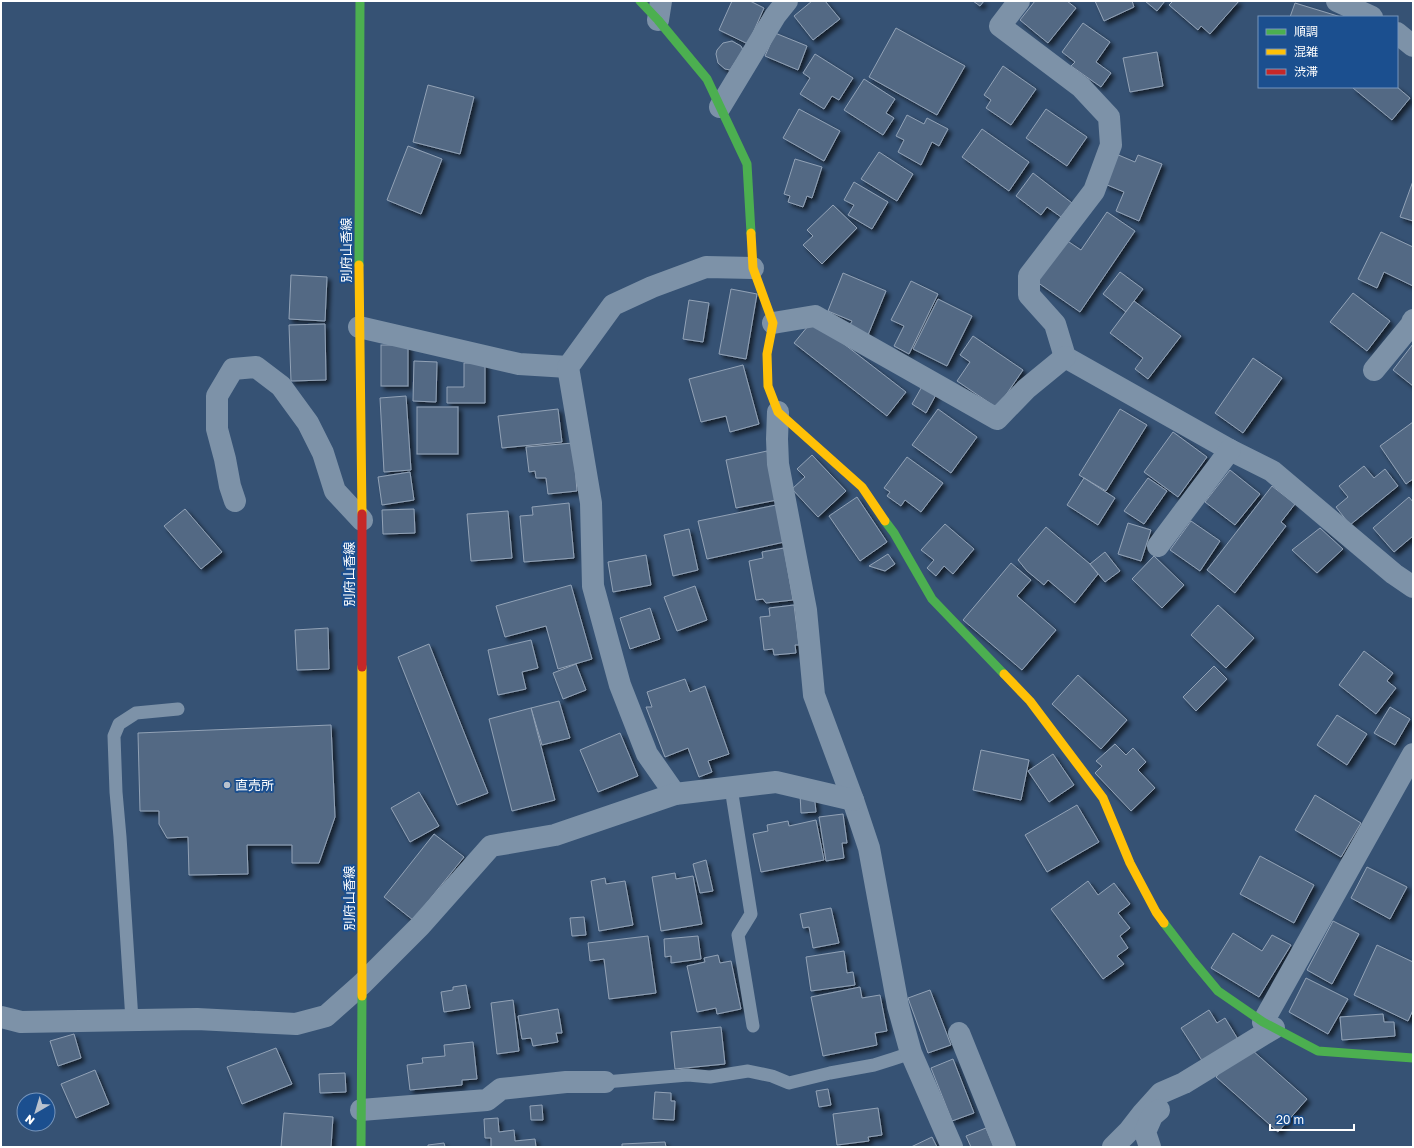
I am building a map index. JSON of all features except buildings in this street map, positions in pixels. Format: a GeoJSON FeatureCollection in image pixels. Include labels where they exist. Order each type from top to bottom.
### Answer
{"type":"FeatureCollection","features":[{"type":"Feature","properties":{"kind":"street","name":"別府山香線"},"geometry":{"type":"LineString","coordinates":[[360,1],[358,327],[362,520],[362,984],[360,1147]]}},
{"type":"Feature","properties":{"kind":"street"},"geometry":{"type":"LineString","coordinates":[[640,1],[660,10],[707,80],[747,164],[753,268],[774,323],[767,354],[768,386],[778,412],[778,464],[806,610],[814,695],[854,800],[869,848],[882,926],[898,1006],[910,1053],[952,1147]]}},
{"type":"Feature","properties":{"kind":"street"},"geometry":{"type":"LineString","coordinates":[[720,106],[775,16],[787,1]]}},
{"type":"Feature","properties":{"kind":"street"},"geometry":{"type":"LineString","coordinates":[[1019,1],[1000,26],[1081,87],[1109,117],[1111,145],[1094,191],[1030,276],[1029,295],[1055,324],[1064,357],[1272,472],[1394,574],[1413,587]]}},
{"type":"Feature","properties":{"kind":"street"},"geometry":{"type":"LineString","coordinates":[[1337,1],[1370,16]]}},
{"type":"Feature","properties":{"kind":"street"},"geometry":{"type":"LineString","coordinates":[[1398,33],[1413,46]]}},
{"type":"Feature","properties":{"kind":"street"},"geometry":{"type":"LineString","coordinates":[[675,794],[647,754],[623,692],[593,586],[591,503],[568,367],[613,305],[652,287],[706,267],[753,268]]}},
{"type":"Feature","properties":{"kind":"street"},"geometry":{"type":"LineString","coordinates":[[774,323],[815,316],[997,419],[1026,389],[1064,357]]}},
{"type":"Feature","properties":{"kind":"street"},"geometry":{"type":"LineString","coordinates":[[1374,370],[1411,325],[1413,320]]}},
{"type":"Feature","properties":{"kind":"street"},"geometry":{"type":"LineString","coordinates":[[358,327],[519,364],[568,367]]}},
{"type":"Feature","properties":{"kind":"street"},"geometry":{"type":"LineString","coordinates":[[235,501],[230,486],[217,429],[217,396],[233,369],[256,367],[281,386],[308,423],[323,453],[335,491],[362,520]]}},
{"type":"Feature","properties":{"kind":"street"},"geometry":{"type":"LineString","coordinates":[[778,412],[862,487],[894,533],[932,599],[1030,701],[1103,798],[1130,863],[1156,912],[1218,992],[1268,1025],[1318,1051],[1413,1058]]}},
{"type":"Feature","properties":{"kind":"street"},"geometry":{"type":"LineString","coordinates":[[1158,546],[1230,450]]}},
{"type":"Feature","properties":{"kind":"street"},"geometry":{"type":"LineString","coordinates":[[1113,1147],[1129,1131],[1143,1112],[1162,1093],[1184,1084],[1268,1025],[1413,754]]}},
{"type":"Feature","properties":{"kind":"street"},"geometry":{"type":"LineString","coordinates":[[1,1017],[21,1022],[197,1019],[296,1024],[326,1016],[362,984],[420,926],[492,846],[555,835],[675,794],[776,782],[854,800]]}},
{"type":"Feature","properties":{"kind":"street"},"geometry":{"type":"LineString","coordinates":[[959,1034],[1005,1147]]}},
{"type":"Feature","properties":{"kind":"street"},"geometry":{"type":"LineString","coordinates":[[361,1110],[488,1100],[501,1089],[566,1082],[605,1082]]}},
{"type":"Feature","properties":{"kind":"street"},"geometry":{"type":"LineString","coordinates":[[1150,1147],[1145,1132],[1152,1116],[1181,1090],[1184,1084]]}},
{"type":"Feature","properties":{"kind":"lane"},"geometry":{"type":"LineString","coordinates":[[132,1020],[116,792],[114,736],[119,724],[136,713],[178,709]]}},
{"type":"Feature","properties":{"kind":"lane"},"geometry":{"type":"LineString","coordinates":[[731,788],[751,914],[738,935],[753,1026]]}},
{"type":"Feature","properties":{"kind":"lane"},"geometry":{"type":"LineString","coordinates":[[605,1082],[688,1075],[710,1077],[748,1071],[772,1076],[789,1083],[830,1073],[874,1065],[910,1053]]}},
{"type":"Feature","properties":{"kind":"traffic: fast"},"geometry":{"type":"LineString","coordinates":[[359,265],[360,1]]}},
{"type":"Feature","properties":{"kind":"traffic: fast"},"geometry":{"type":"LineString","coordinates":[[640,1],[658,20],[707,79],[747,164],[751,233]]}},
{"type":"Feature","properties":{"kind":"traffic: fast"},"geometry":{"type":"LineString","coordinates":[[885,521],[894,533],[932,599],[1004,674]]}},
{"type":"Feature","properties":{"kind":"traffic: fast"},"geometry":{"type":"LineString","coordinates":[[1164,923],[1218,991],[1263,1022],[1318,1051],[1413,1058]]}},
{"type":"Feature","properties":{"kind":"traffic: fast"},"geometry":{"type":"LineString","coordinates":[[361,1147],[362,996]]}},
{"type":"Feature","properties":{"kind":"traffic: slow"},"geometry":{"type":"LineString","coordinates":[[751,233],[753,268],[773,323],[767,354],[768,386],[778,412],[862,487],[885,521]]}},
{"type":"Feature","properties":{"kind":"traffic: slow"},"geometry":{"type":"LineString","coordinates":[[359,265],[362,514]]}},
{"type":"Feature","properties":{"kind":"traffic: slow"},"geometry":{"type":"LineString","coordinates":[[362,667],[362,996]]}},
{"type":"Feature","properties":{"kind":"traffic: slow"},"geometry":{"type":"LineString","coordinates":[[1004,674],[1030,701],[1103,798],[1130,863],[1156,912],[1164,923]]}},
{"type":"Feature","properties":{"kind":"traffic: jam"},"geometry":{"type":"LineString","coordinates":[[362,514],[362,667]]}},
{"type":"Feature","properties":{"kind":"place","name":"直売所"},"geometry":{"type":"Point","coordinates":[227,785]}}]}
